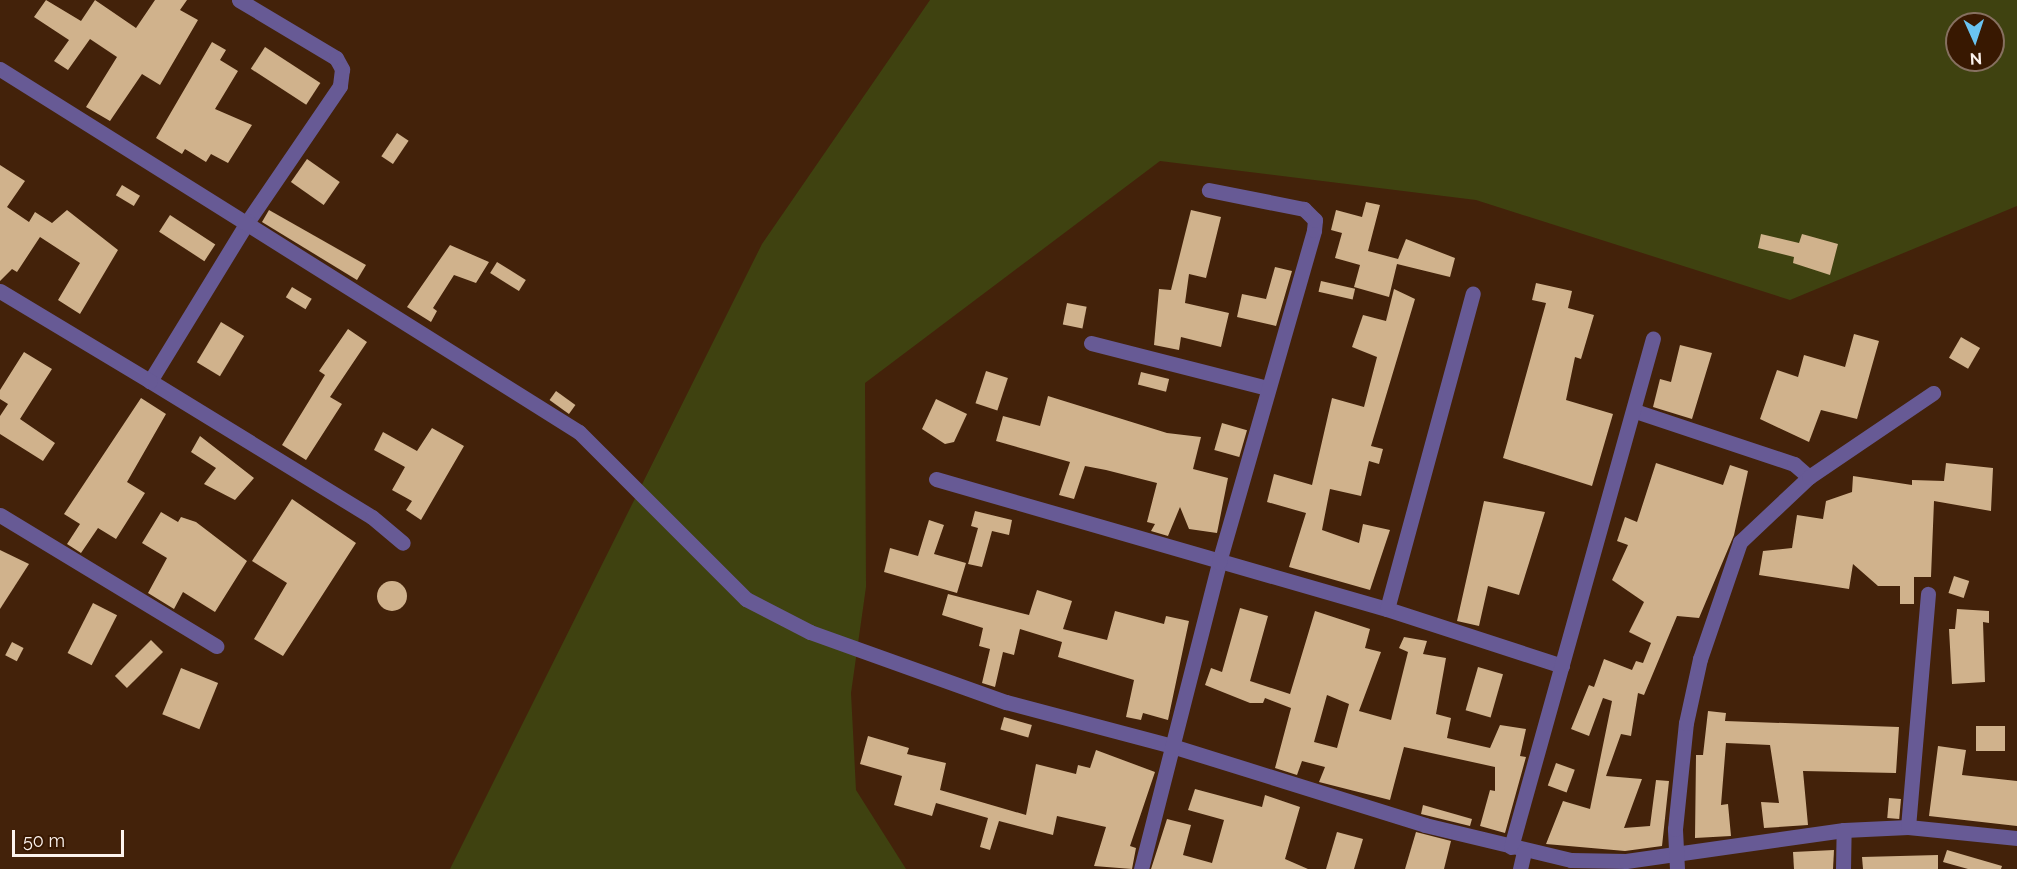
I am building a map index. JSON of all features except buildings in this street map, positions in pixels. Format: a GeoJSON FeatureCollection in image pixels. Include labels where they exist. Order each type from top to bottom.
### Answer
{"type":"FeatureCollection","features":[{"type":"Feature","properties":{"kind":"street"},"geometry":{"type":"LineString","coordinates":[[150,381],[248,221],[340,86],[342,69],[336,58],[239,0]]}},
{"type":"Feature","properties":{"kind":"street"},"geometry":{"type":"LineString","coordinates":[[0,69],[248,221],[579,432],[746,599],[810,632],[973,690],[1172,746],[1518,849],[1598,863],[1677,862],[1844,830],[1908,827],[2017,838]]}},
{"type":"Feature","properties":{"kind":"street"},"geometry":{"type":"LineString","coordinates":[[1141,869],[1219,562],[1315,220],[1304,209],[1209,190]]}},
{"type":"Feature","properties":{"kind":"street"},"geometry":{"type":"LineString","coordinates":[[0,291],[372,517],[403,543]]}},
{"type":"Feature","properties":{"kind":"street"},"geometry":{"type":"LineString","coordinates":[[1387,609],[1473,293]]}},
{"type":"Feature","properties":{"kind":"street"},"geometry":{"type":"LineString","coordinates":[[1520,869],[1518,849],[1562,666],[1635,411],[1653,338]]}},
{"type":"Feature","properties":{"kind":"street"},"geometry":{"type":"LineString","coordinates":[[1091,344],[1267,388]]}},
{"type":"Feature","properties":{"kind":"street"},"geometry":{"type":"LineString","coordinates":[[1677,862],[1686,723],[1719,595],[1740,542],[1809,477],[1932,393]]}},
{"type":"Feature","properties":{"kind":"street"},"geometry":{"type":"LineString","coordinates":[[1635,411],[1794,464],[1809,477]]}},
{"type":"Feature","properties":{"kind":"street"},"geometry":{"type":"LineString","coordinates":[[936,479],[1387,609],[1562,666]]}},
{"type":"Feature","properties":{"kind":"street"},"geometry":{"type":"LineString","coordinates":[[0,515],[216,646]]}},
{"type":"Feature","properties":{"kind":"street"},"geometry":{"type":"LineString","coordinates":[[1908,827],[1928,594]]}},
{"type":"Feature","properties":{"kind":"street"},"geometry":{"type":"LineString","coordinates":[[1843,869],[1844,830]]}},
{"type":"Feature","properties":{"kind":"green space"},"geometry":{"type":"Polygon","coordinates":[[[930,0],[2017,0],[2017,206],[1790,300],[1476,200],[1160,161],[865,383],[866,587],[851,693],[856,790],[906,869],[450,869],[762,244],[930,0]]]}}]}
